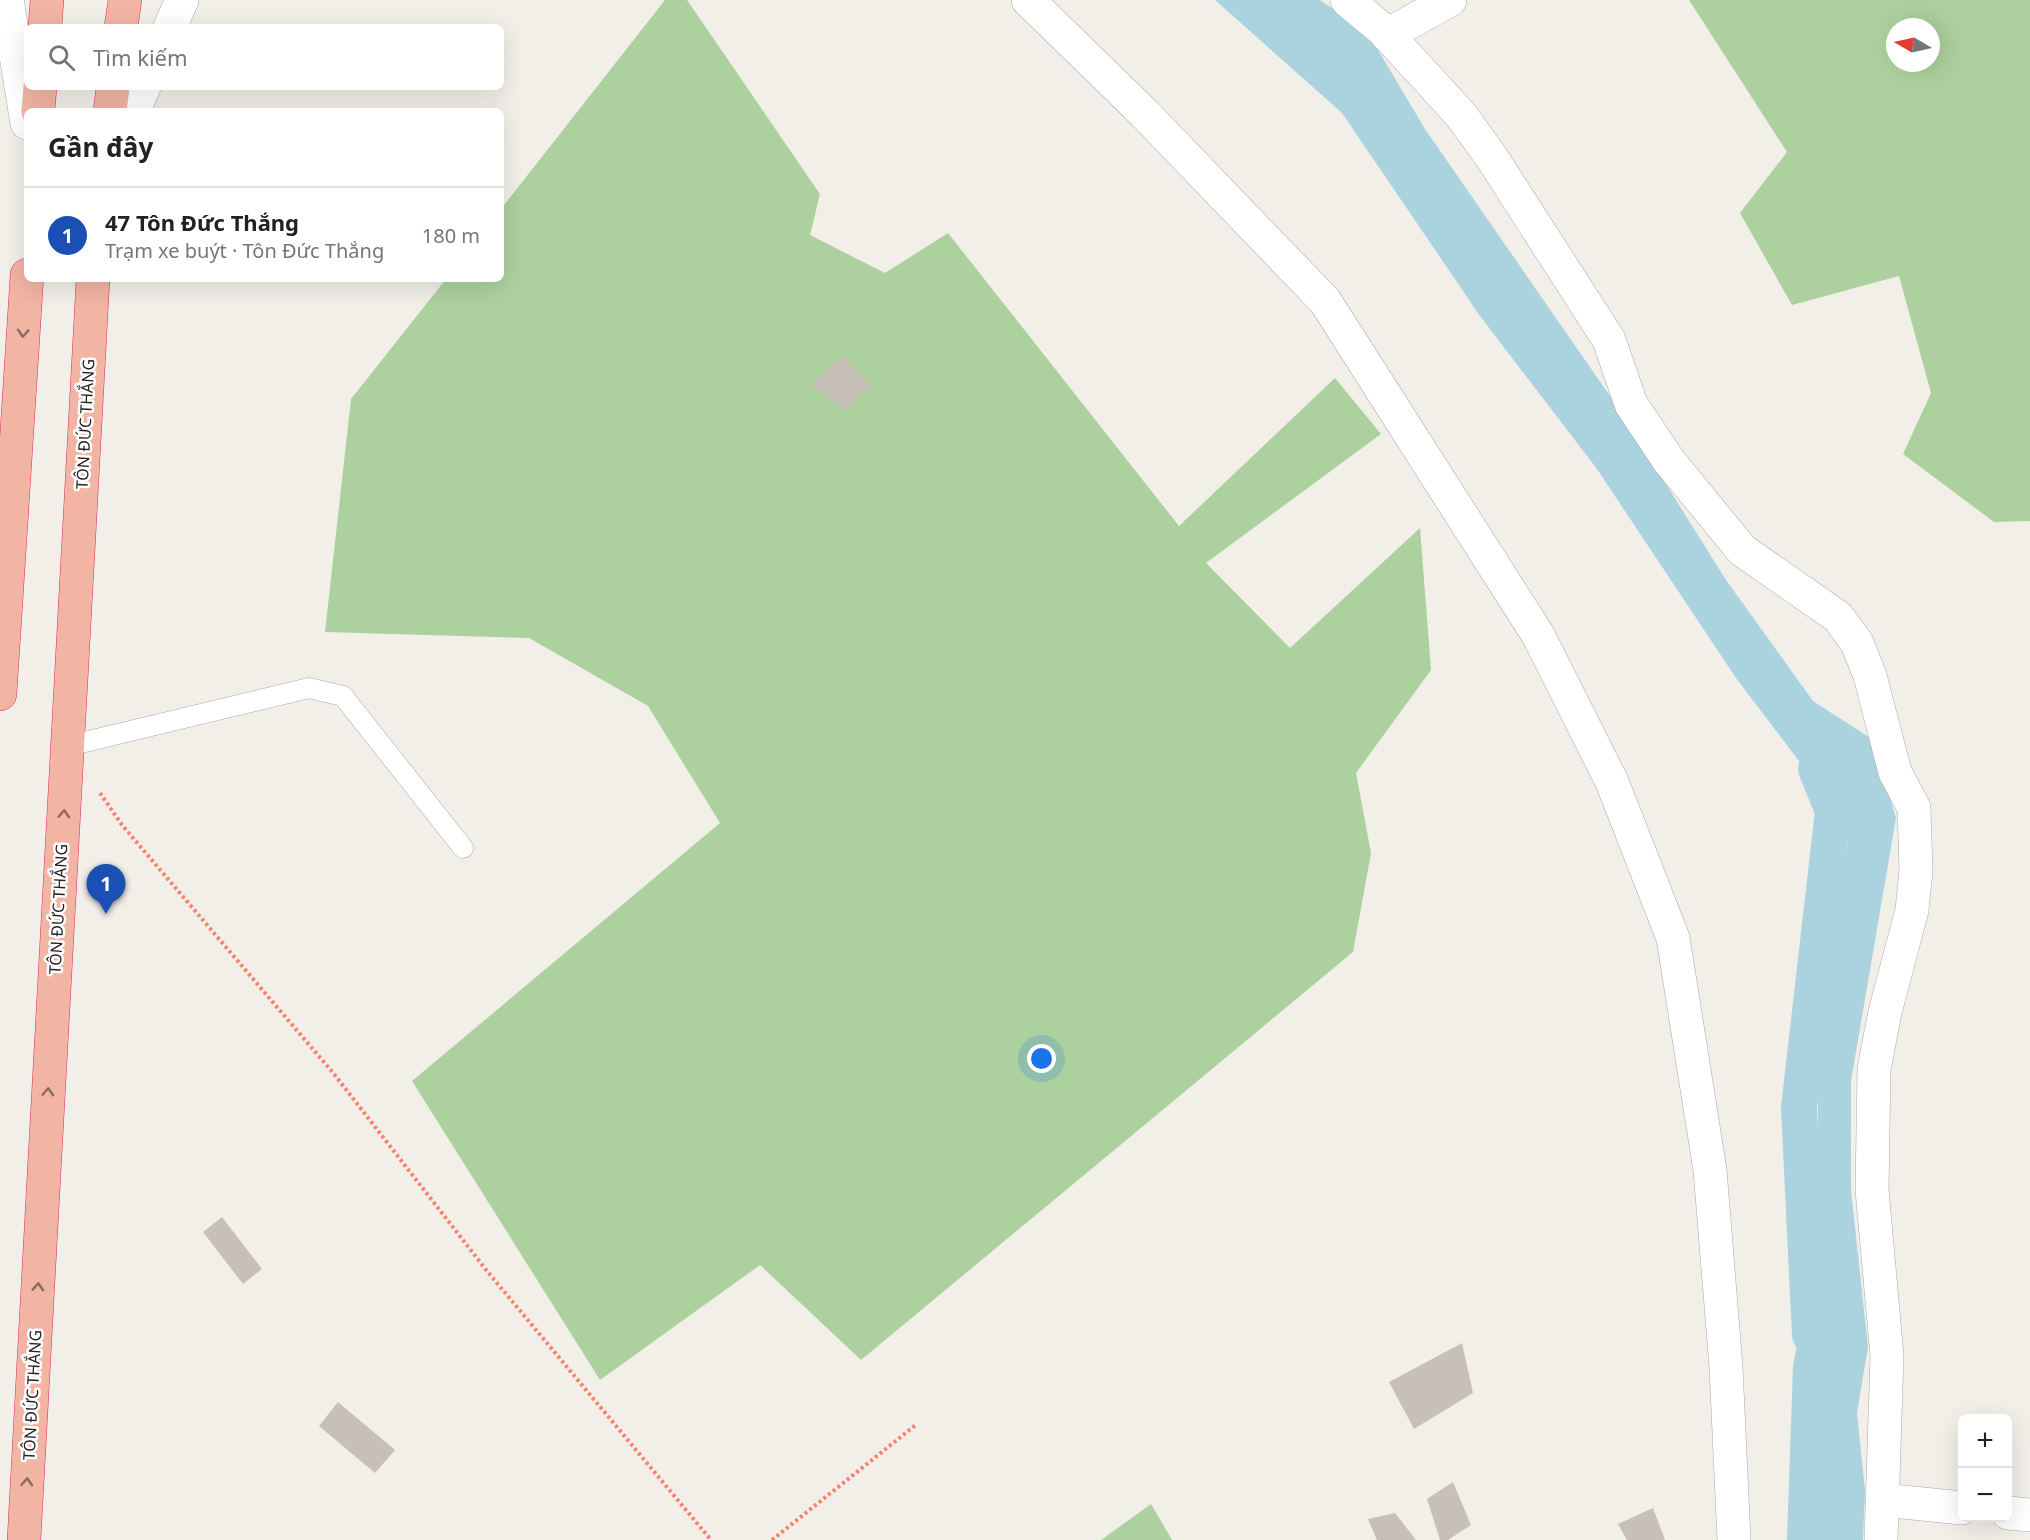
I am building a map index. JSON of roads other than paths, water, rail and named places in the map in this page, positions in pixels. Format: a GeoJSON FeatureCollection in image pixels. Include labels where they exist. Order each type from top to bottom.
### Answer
{"type":"FeatureCollection","features":[{"type":"Feature","properties":{"kind":"highway"},"geometry":{"type":"LineString","coordinates":[[45,24],[46,0]]}},
{"type":"Feature","properties":{"kind":"highway"},"geometry":{"type":"LineString","coordinates":[[122,24],[125,0]]}},
{"type":"Feature","properties":{"kind":"highway"},"geometry":{"type":"LineString","coordinates":[[38,108],[40,90]]}},
{"type":"Feature","properties":{"kind":"highway"},"geometry":{"type":"LineString","coordinates":[[110,108],[113,90]]}},
{"type":"Feature","properties":{"kind":"highway"},"geometry":{"type":"LineString","coordinates":[[0,694],[27,282]]}},
{"type":"Feature","properties":{"kind":"highway","name":"TÔN ĐỨC THẮNG"},"geometry":{"type":"LineString","coordinates":[[24,1540],[93,282]]}},
{"type":"Feature","properties":{"kind":"street"},"geometry":{"type":"LineString","coordinates":[[7,0],[25,108]]}},
{"type":"Feature","properties":{"kind":"street"},"geometry":{"type":"LineString","coordinates":[[171,24],[182,0]]}},
{"type":"Feature","properties":{"kind":"street"},"geometry":{"type":"LineString","coordinates":[[1028,0],[1144,113],[1325,301],[1538,635],[1612,782],[1673,938],[1675,950],[1710,1170],[1726,1367],[1734,1540]]}},
{"type":"Feature","properties":{"kind":"street"},"geometry":{"type":"LineString","coordinates":[[1347,0],[1387,35],[1461,115],[1524,205],[1563,272],[1609,340],[1635,412],[1669,461],[1742,550],[1838,617],[1857,643],[1870,676],[1895,772],[1914,808],[1916,871],[1912,910],[1885,1012],[1874,1069],[1872,1190],[1887,1356],[1881,1540]]}},
{"type":"Feature","properties":{"kind":"street"},"geometry":{"type":"LineString","coordinates":[[1387,35],[1450,0]]}},
{"type":"Feature","properties":{"kind":"street"},"geometry":{"type":"LineString","coordinates":[[134,108],[143,90]]}},
{"type":"Feature","properties":{"kind":"street"},"geometry":{"type":"LineString","coordinates":[[1883,1500],[1958,1508]]}},
{"type":"Feature","properties":{"kind":"street"},"geometry":{"type":"LineString","coordinates":[[2012,1513],[2030,1515]]}},
{"type":"Feature","properties":{"kind":"lane"},"geometry":{"type":"LineString","coordinates":[[68,746],[309,688],[343,696],[463,848]]}},
{"type":"Feature","properties":{"kind":"water"},"geometry":{"type":"Polygon","coordinates":[[[1215,0],[1320,0],[1368,33],[1425,129],[1619,409],[1726,580],[1813,701],[1872,739],[1896,818],[1851,1081],[1851,1190],[1868,1347],[1857,1413],[1865,1490],[1863,1540],[1787,1540],[1793,1366],[1818,1235],[1818,1042],[1848,840],[1802,765],[1736,678],[1597,469],[1480,316],[1342,113],[1215,0]]]}},
{"type":"Feature","properties":{"kind":"waterway"},"geometry":{"type":"LineString","coordinates":[[1810,1335],[1799,1108],[1833,811],[1816,769]]}},
{"type":"Feature","properties":{"kind":"place","name":"47 Tôn Đức Thắng"},"geometry":{"type":"Point","coordinates":[106,914]}}]}
